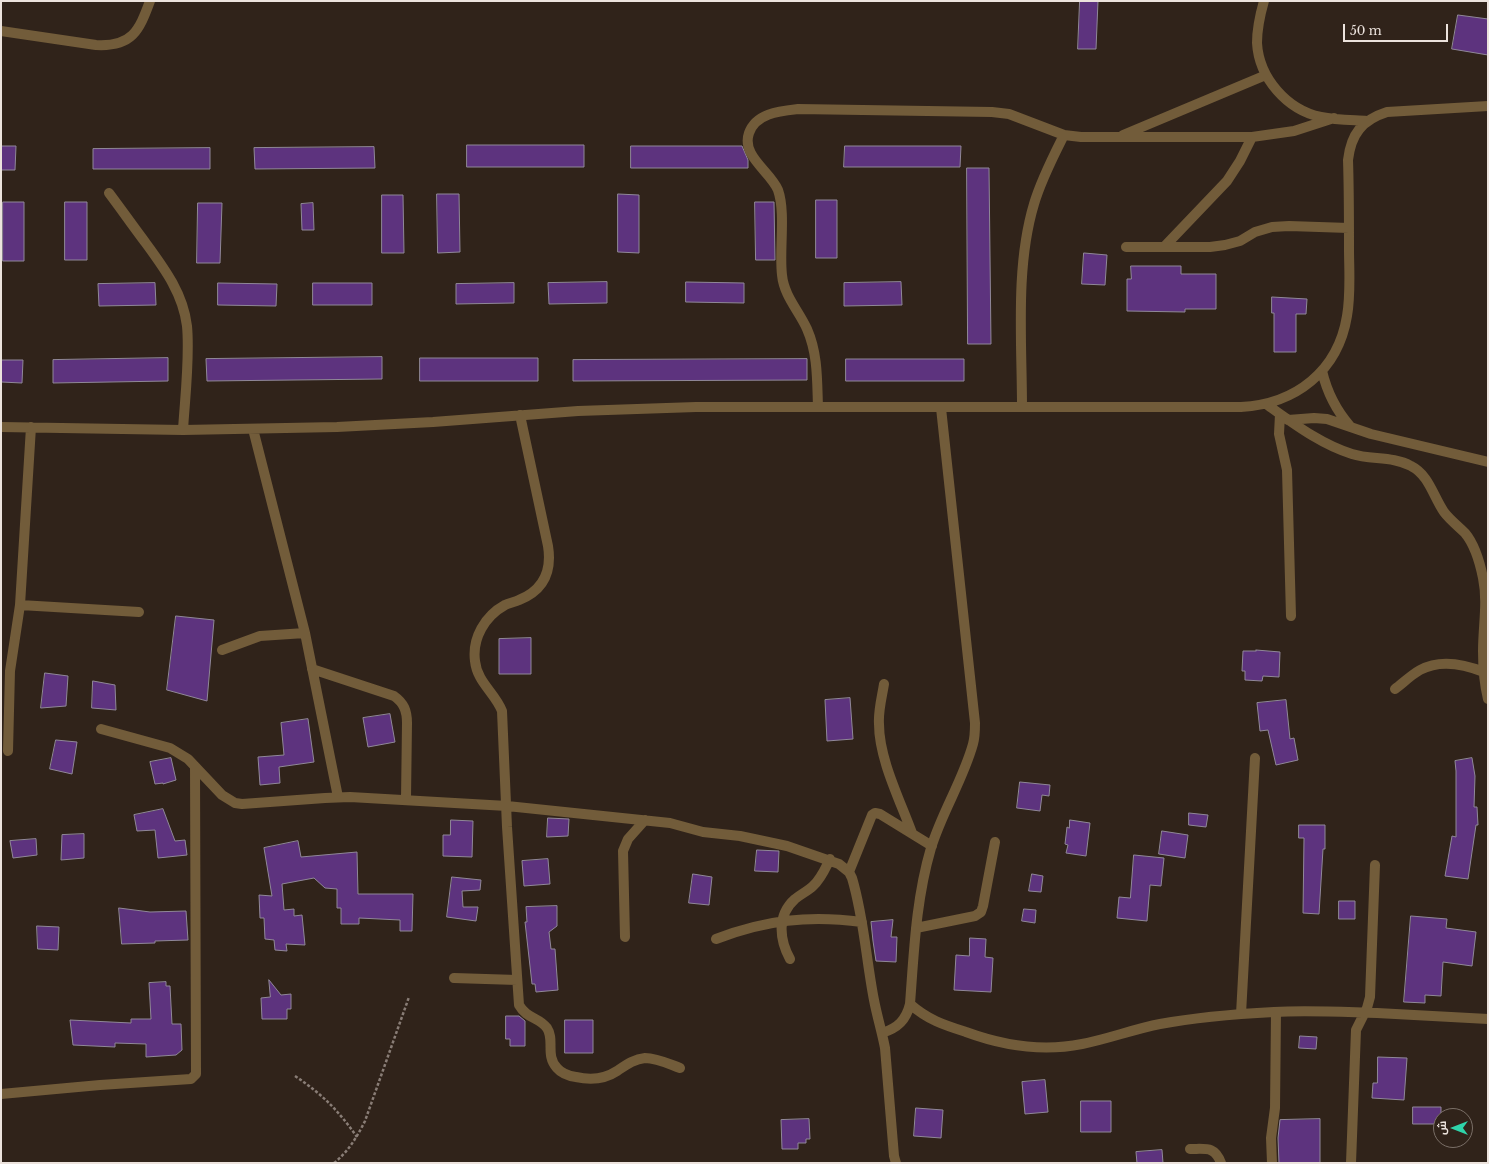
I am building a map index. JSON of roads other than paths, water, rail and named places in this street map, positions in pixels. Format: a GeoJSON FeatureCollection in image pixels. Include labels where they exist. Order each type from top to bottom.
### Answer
{"type":"FeatureCollection","features":[{"type":"Feature","properties":{"kind":"street"},"geometry":{"type":"LineString","coordinates":[[1,31],[108,46],[128,38],[137,31],[150,1]]}},
{"type":"Feature","properties":{"kind":"street"},"geometry":{"type":"LineString","coordinates":[[1264,1],[1257,29],[1257,45],[1260,61],[1266,75],[1279,92],[1295,106],[1320,117],[1367,121]]}},
{"type":"Feature","properties":{"kind":"street"},"geometry":{"type":"LineString","coordinates":[[1118,137],[1266,75]]}},
{"type":"Feature","properties":{"kind":"street"},"geometry":{"type":"LineString","coordinates":[[1,427],[183,430],[337,427],[637,408],[941,408],[1241,406],[1266,404],[1282,399],[1296,392],[1322,371],[1339,345],[1344,331],[1348,316],[1349,301],[1350,149],[1353,138],[1359,129],[1367,121],[1377,115],[1398,110],[1488,106]]}},
{"type":"Feature","properties":{"kind":"street"},"geometry":{"type":"LineString","coordinates":[[818,407],[817,373],[813,344],[801,317],[788,295],[782,274],[780,196],[773,182],[750,153],[748,144],[748,134],[758,119],[778,112],[798,109],[975,110],[1009,114],[1064,135],[1081,137],[1252,137],[1294,131],[1334,118]]}},
{"type":"Feature","properties":{"kind":"street"},"geometry":{"type":"LineString","coordinates":[[1022,407],[1022,279],[1026,241],[1034,204],[1039,190],[1047,169],[1064,135]]}},
{"type":"Feature","properties":{"kind":"street"},"geometry":{"type":"LineString","coordinates":[[1164,247],[1227,181],[1252,137]]}},
{"type":"Feature","properties":{"kind":"street"},"geometry":{"type":"LineString","coordinates":[[109,193],[169,275],[183,307],[187,325],[188,342],[183,430]]}},
{"type":"Feature","properties":{"kind":"street"},"geometry":{"type":"LineString","coordinates":[[1126,247],[1225,246],[1240,241],[1255,232],[1272,227],[1289,226],[1349,228]]}},
{"type":"Feature","properties":{"kind":"street"},"geometry":{"type":"LineString","coordinates":[[1322,371],[1335,407],[1352,427]]}},
{"type":"Feature","properties":{"kind":"street"},"geometry":{"type":"LineString","coordinates":[[1266,404],[1314,437],[1339,450],[1366,457],[1403,462],[1420,471],[1426,478],[1444,512],[1465,533],[1479,563],[1485,595],[1483,650],[1484,672],[1488,699]]}},
{"type":"Feature","properties":{"kind":"street"},"geometry":{"type":"LineString","coordinates":[[882,1033],[901,1023],[908,1012],[922,881],[932,846],[968,760],[973,742],[975,723],[941,408]]}},
{"type":"Feature","properties":{"kind":"street"},"geometry":{"type":"LineString","coordinates":[[520,415],[548,546],[550,560],[548,573],[541,584],[531,594],[506,604],[485,622],[475,647],[475,661],[478,674],[498,702],[502,711],[506,827],[519,1005],[527,1015],[544,1024],[548,1029],[550,1035],[550,1055],[552,1062],[563,1074],[578,1078],[598,1078],[608,1076],[631,1062],[645,1058],[659,1060],[680,1068]]}},
{"type":"Feature","properties":{"kind":"street"},"geometry":{"type":"LineString","coordinates":[[1284,417],[1327,419],[1371,434],[1488,462]]}},
{"type":"Feature","properties":{"kind":"street"},"geometry":{"type":"LineString","coordinates":[[1284,417],[1280,434],[1287,470],[1291,616]]}},
{"type":"Feature","properties":{"kind":"street"},"geometry":{"type":"LineString","coordinates":[[8,751],[10,671],[20,605],[31,427]]}},
{"type":"Feature","properties":{"kind":"street"},"geometry":{"type":"LineString","coordinates":[[254,429],[305,633],[338,797]]}},
{"type":"Feature","properties":{"kind":"street"},"geometry":{"type":"LineString","coordinates":[[20,605],[139,612]]}},
{"type":"Feature","properties":{"kind":"street"},"geometry":{"type":"LineString","coordinates":[[222,650],[260,636],[305,633]]}},
{"type":"Feature","properties":{"kind":"street"},"geometry":{"type":"LineString","coordinates":[[1395,688],[1420,670],[1441,664],[1457,664],[1484,672]]}},
{"type":"Feature","properties":{"kind":"street"},"geometry":{"type":"LineString","coordinates":[[312,669],[394,696],[403,704],[407,716],[406,800]]}},
{"type":"Feature","properties":{"kind":"street"},"geometry":{"type":"LineString","coordinates":[[884,684],[879,712],[879,731],[882,749],[912,833]]}},
{"type":"Feature","properties":{"kind":"street"},"geometry":{"type":"LineString","coordinates":[[101,729],[170,748],[188,759],[222,795],[235,803],[242,804],[338,797],[506,806],[670,823],[721,835],[740,836],[764,840],[830,859],[849,872],[854,884],[862,922],[874,1001],[882,1033],[892,1120],[894,1156],[896,1163]]}},
{"type":"Feature","properties":{"kind":"street"},"geometry":{"type":"LineString","coordinates":[[1241,1014],[1255,758]]}},
{"type":"Feature","properties":{"kind":"street"},"geometry":{"type":"LineString","coordinates":[[1,1094],[100,1085],[187,1080],[194,1078],[196,1074],[195,767]]}},
{"type":"Feature","properties":{"kind":"street"},"geometry":{"type":"LineString","coordinates":[[849,872],[871,818],[875,813],[880,814],[932,846]]}},
{"type":"Feature","properties":{"kind":"street"},"geometry":{"type":"LineString","coordinates":[[625,937],[623,851],[626,842],[645,820]]}},
{"type":"Feature","properties":{"kind":"street"},"geometry":{"type":"LineString","coordinates":[[916,928],[975,916],[980,912],[983,906],[995,842]]}},
{"type":"Feature","properties":{"kind":"street"},"geometry":{"type":"LineString","coordinates":[[790,959],[783,945],[782,921],[792,902],[814,886],[822,875],[830,859]]}},
{"type":"Feature","properties":{"kind":"street"},"geometry":{"type":"LineString","coordinates":[[1351,1163],[1356,1030],[1367,1008],[1370,997],[1375,865]]}},
{"type":"Feature","properties":{"kind":"street"},"geometry":{"type":"LineString","coordinates":[[716,939],[748,928],[782,921],[814,918],[862,922]]}},
{"type":"Feature","properties":{"kind":"street"},"geometry":{"type":"LineString","coordinates":[[454,978],[517,980]]}},
{"type":"Feature","properties":{"kind":"street"},"geometry":{"type":"LineString","coordinates":[[910,1004],[934,1021],[976,1036],[1006,1044],[1036,1048],[1082,1044],[1160,1024],[1241,1014],[1326,1011],[1488,1019]]}},
{"type":"Feature","properties":{"kind":"street"},"geometry":{"type":"LineString","coordinates":[[1272,1163],[1271,1138],[1275,1108],[1276,1012]]}},
{"type":"Feature","properties":{"kind":"street"},"geometry":{"type":"LineString","coordinates":[[1190,1148],[1211,1150],[1217,1154],[1221,1163]]}}]}
